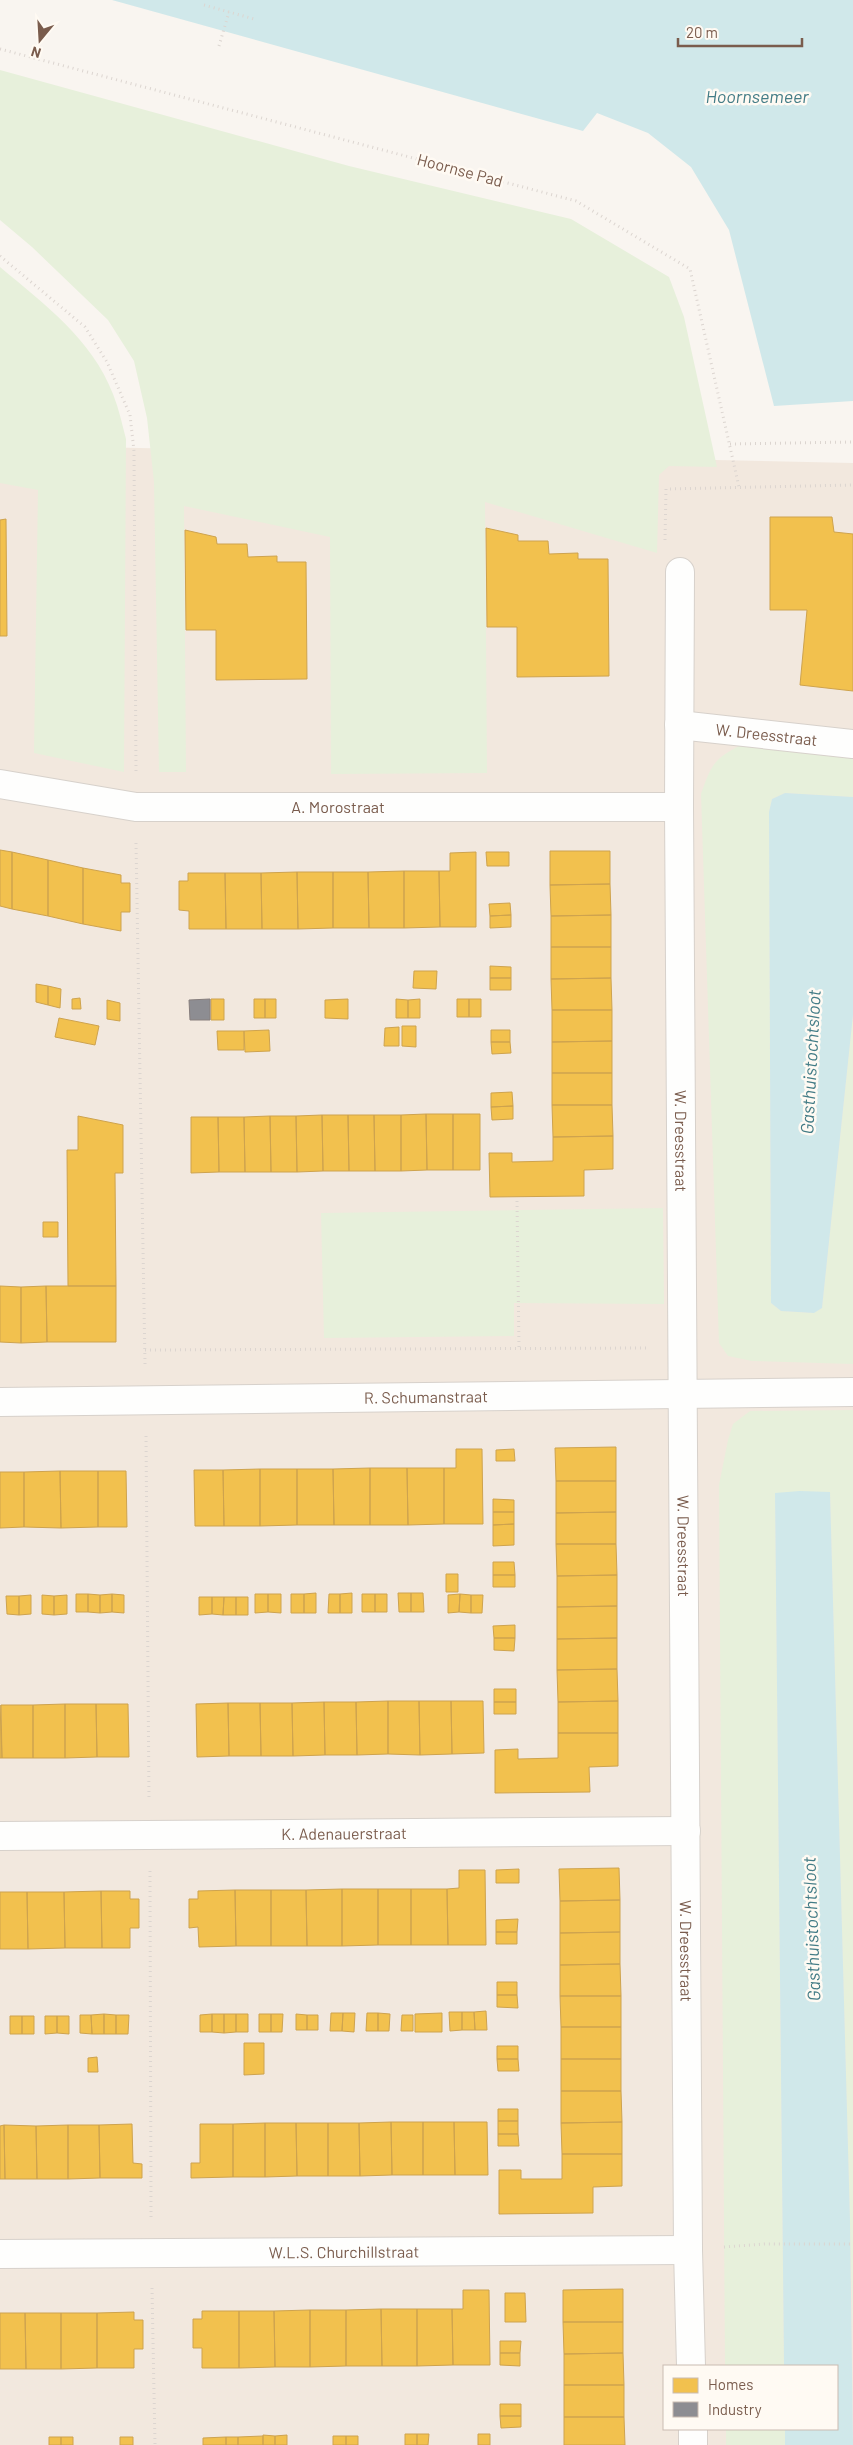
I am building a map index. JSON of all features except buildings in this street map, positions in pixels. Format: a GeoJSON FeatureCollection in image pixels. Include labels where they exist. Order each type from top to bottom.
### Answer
{"type":"FeatureCollection","features":[{"type":"Feature","properties":{"kind":"street","name":"W. Dreesstraat"},"geometry":{"type":"LineString","coordinates":[[680,572],[679,807],[688,2250],[691,2365]]}},
{"type":"Feature","properties":{"kind":"street","name":"W. Dreesstraat"},"geometry":{"type":"LineString","coordinates":[[679,725],[853,744]]}},
{"type":"Feature","properties":{"kind":"street","name":"A. Morostraat"},"geometry":{"type":"LineString","coordinates":[[0,784],[136,807],[679,807]]}},
{"type":"Feature","properties":{"kind":"street","name":"R. Schumanstraat"},"geometry":{"type":"LineString","coordinates":[[0,1402],[853,1392]]}},
{"type":"Feature","properties":{"kind":"street","name":"K. Adenauerstraat"},"geometry":{"type":"LineString","coordinates":[[0,1836],[686,1831]]}},
{"type":"Feature","properties":{"kind":"street","name":"W.L.S. Churchillstraat"},"geometry":{"type":"LineString","coordinates":[[0,2254],[688,2250]]}},
{"type":"Feature","properties":{"kind":"street"},"geometry":{"type":"LineString","coordinates":[[693,2430],[693,2445]]}},
{"type":"Feature","properties":{"kind":"path"},"geometry":{"type":"LineString","coordinates":[[204,5],[254,19]]}},
{"type":"Feature","properties":{"kind":"path"},"geometry":{"type":"LineString","coordinates":[[219,46],[230,12]]}},
{"type":"Feature","properties":{"kind":"path","name":"Hoornse Pad"},"geometry":{"type":"LineString","coordinates":[[0,49],[576,201],[690,268],[739,487]]}},
{"type":"Feature","properties":{"kind":"path"},"geometry":{"type":"LineString","coordinates":[[0,256],[85,327],[107,362],[130,415],[134,451],[136,807],[146,1400],[151,2252],[155,2445]]}},
{"type":"Feature","properties":{"kind":"path"},"geometry":{"type":"LineString","coordinates":[[730,444],[853,442]]}},
{"type":"Feature","properties":{"kind":"path"},"geometry":{"type":"LineString","coordinates":[[680,572],[665,549],[666,490],[853,485]]}},
{"type":"Feature","properties":{"kind":"path"},"geometry":{"type":"LineString","coordinates":[[517,1201],[519,1348]]}},
{"type":"Feature","properties":{"kind":"path"},"geometry":{"type":"LineString","coordinates":[[145,1350],[683,1348]]}},
{"type":"Feature","properties":{"kind":"path"},"geometry":{"type":"LineString","coordinates":[[764,2244],[853,2244]]}},
{"type":"Feature","properties":{"kind":"shaded area"},"geometry":{"type":"Polygon","coordinates":[[[0,445],[853,463],[853,2445],[0,2445],[0,445]]]}},
{"type":"Feature","properties":{"kind":"green space"},"geometry":{"type":"Polygon","coordinates":[[[0,70],[349,166],[571,219],[669,277],[684,317],[717,467],[669,466],[659,475],[657,553],[485,502],[487,773],[331,774],[330,537],[184,506],[186,772],[159,772],[154,482],[147,418],[134,361],[108,320],[32,247],[0,220],[0,70]]]}},
{"type":"Feature","properties":{"kind":"green space"},"geometry":{"type":"Polygon","coordinates":[[[0,267],[50,309],[80,339],[93,356],[113,394],[126,439],[124,772],[34,753],[38,490],[0,483],[0,267]]]}},
{"type":"Feature","properties":{"kind":"green space"},"geometry":{"type":"Polygon","coordinates":[[[741,745],[853,757],[853,797],[785,793],[772,799],[769,812],[771,1303],[781,1311],[813,1313],[822,1308],[853,1015],[853,1364],[752,1361],[728,1356],[719,1343],[701,794],[714,764],[724,755],[741,745]]]}},
{"type":"Feature","properties":{"kind":"green space"},"geometry":{"type":"Polygon","coordinates":[[[663,1208],[664,1304],[514,1303],[514,1336],[324,1338],[321,1213],[663,1208]]]}},
{"type":"Feature","properties":{"kind":"green space"},"geometry":{"type":"Polygon","coordinates":[[[853,1410],[853,2334],[830,1492],[775,1494],[784,2365],[725,2365],[719,1485],[733,1424],[750,1411],[853,1410]]]}},
{"type":"Feature","properties":{"kind":"green space"},"geometry":{"type":"Polygon","coordinates":[[[726,2430],[785,2430],[785,2445],[726,2445],[726,2430]]]}},
{"type":"Feature","properties":{"kind":"water","name":"Hoornsemeer"},"geometry":{"type":"Polygon","coordinates":[[[112,0],[853,0],[853,401],[774,406],[729,230],[691,167],[648,133],[597,113],[583,131],[112,0]]]}},
{"type":"Feature","properties":{"kind":"water","name":"Gasthuistochtsloot"},"geometry":{"type":"Polygon","coordinates":[[[785,793],[853,797],[853,1015],[822,1308],[814,1313],[781,1311],[771,1303],[769,812],[772,799],[785,793]]]}},
{"type":"Feature","properties":{"kind":"water","name":"Gasthuistochtsloot"},"geometry":{"type":"Polygon","coordinates":[[[800,1491],[830,1492],[850,2220],[853,2445],[785,2445],[785,2430],[838,2430],[838,2365],[784,2365],[775,1493],[800,1491]]]}}]}
